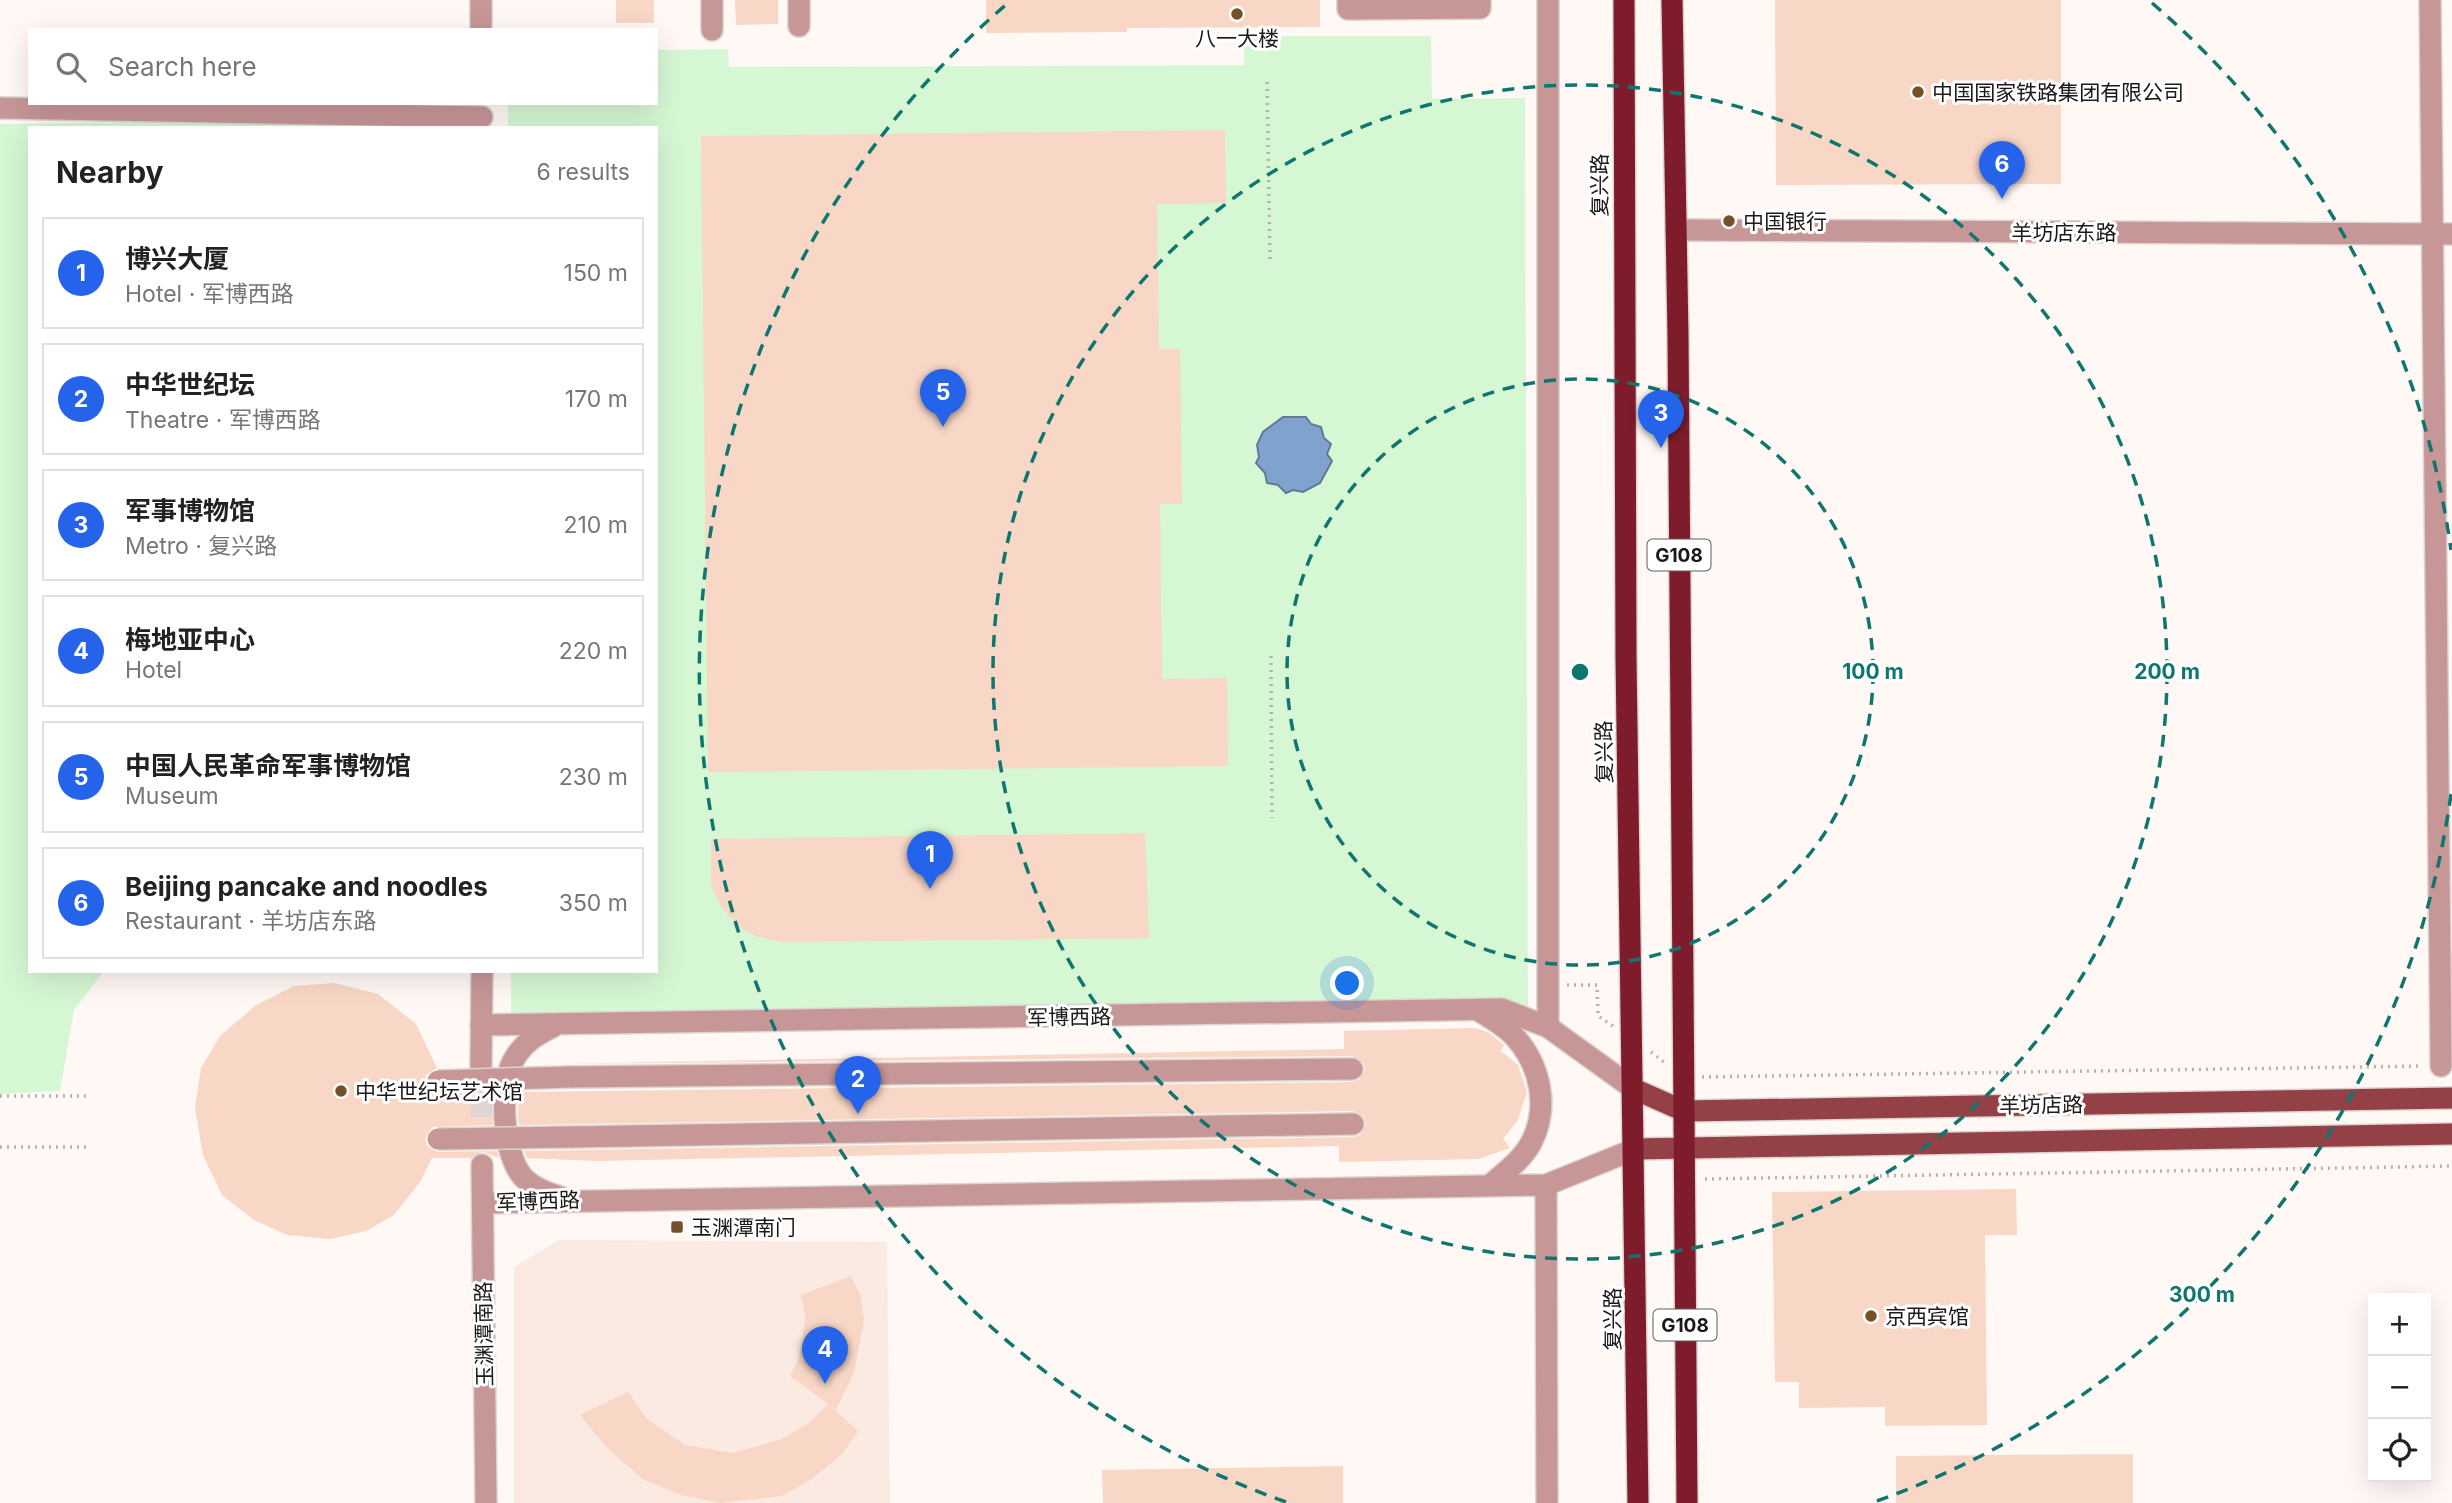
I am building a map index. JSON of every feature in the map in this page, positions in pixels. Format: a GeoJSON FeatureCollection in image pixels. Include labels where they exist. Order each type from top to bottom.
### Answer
{"type":"FeatureCollection","features":[{"type":"Feature","properties":{"kind":"highway","name":"复兴路"},"geometry":{"type":"LineString","coordinates":[[1624,0],[1626,658],[1638,1503]]}},
{"type":"Feature","properties":{"kind":"highway","name":"G108"},"geometry":{"type":"LineString","coordinates":[[1672,0],[1686,1503]]}},
{"type":"Feature","properties":{"kind":"main road","name":"羊坊店路"},"geometry":{"type":"LineString","coordinates":[[1634,1089],[1684,1111],[2452,1098]]}},
{"type":"Feature","properties":{"kind":"main road","name":"羊坊店路"},"geometry":{"type":"LineString","coordinates":[[1635,1149],[2452,1134]]}},
{"type":"Feature","properties":{"kind":"street"},"geometry":{"type":"LineString","coordinates":[[481,0],[481,28]]}},
{"type":"Feature","properties":{"kind":"street"},"geometry":{"type":"LineString","coordinates":[[712,0],[712,30]]}},
{"type":"Feature","properties":{"kind":"street"},"geometry":{"type":"LineString","coordinates":[[799,0],[799,26]]}},
{"type":"Feature","properties":{"kind":"street"},"geometry":{"type":"LineString","coordinates":[[1348,0],[1348,9],[1480,8],[1480,0]]}},
{"type":"Feature","properties":{"kind":"street"},"geometry":{"type":"LineString","coordinates":[[1548,0],[1548,1027]]}},
{"type":"Feature","properties":{"kind":"street"},"geometry":{"type":"LineString","coordinates":[[2430,0],[2443,234],[2441,1066]]}},
{"type":"Feature","properties":{"kind":"street"},"geometry":{"type":"LineString","coordinates":[[0,108],[482,116]]}},
{"type":"Feature","properties":{"kind":"street","name":"羊坊店东路"},"geometry":{"type":"LineString","coordinates":[[1676,230],[2443,234]]}},
{"type":"Feature","properties":{"kind":"street"},"geometry":{"type":"LineString","coordinates":[[481,1065],[482,973]]}},
{"type":"Feature","properties":{"kind":"street"},"geometry":{"type":"LineString","coordinates":[[1479,1010],[1513,1035],[1532,1060],[1540,1088],[1539,1121],[1531,1144],[1511,1167],[1489,1186]]}},
{"type":"Feature","properties":{"kind":"street","name":"军博西路"},"geometry":{"type":"LineString","coordinates":[[481,1025],[1479,1010],[1515,1012],[1548,1027],[1634,1089]]}},
{"type":"Feature","properties":{"kind":"street"},"geometry":{"type":"LineString","coordinates":[[556,1025],[532,1037],[514,1058],[507,1079],[506,1123],[510,1158],[523,1178],[543,1191],[569,1200]]}},
{"type":"Feature","properties":{"kind":"street"},"geometry":{"type":"LineString","coordinates":[[438,1081],[570,1077],[1352,1069]]}},
{"type":"Feature","properties":{"kind":"street"},"geometry":{"type":"LineString","coordinates":[[438,1139],[1353,1124]]}},
{"type":"Feature","properties":{"kind":"street","name":"军博西路"},"geometry":{"type":"LineString","coordinates":[[483,1203],[1546,1185],[1635,1149]]}},
{"type":"Feature","properties":{"kind":"street","name":"玉渊潭南路"},"geometry":{"type":"LineString","coordinates":[[482,1165],[486,1503]]}},
{"type":"Feature","properties":{"kind":"street"},"geometry":{"type":"LineString","coordinates":[[1546,1185],[1547,1503]]}},
{"type":"Feature","properties":{"kind":"path"},"geometry":{"type":"LineString","coordinates":[[1267,82],[1270,259]]}},
{"type":"Feature","properties":{"kind":"path"},"geometry":{"type":"LineString","coordinates":[[1271,656],[1272,818]]}},
{"type":"Feature","properties":{"kind":"path"},"geometry":{"type":"LineString","coordinates":[[1548,985],[1597,985],[1598,1016],[1633,1038],[1683,1077],[2441,1066]]}},
{"type":"Feature","properties":{"kind":"path"},"geometry":{"type":"LineString","coordinates":[[0,1096],[88,1096]]}},
{"type":"Feature","properties":{"kind":"path"},"geometry":{"type":"LineString","coordinates":[[0,1147],[86,1147]]}},
{"type":"Feature","properties":{"kind":"path"},"geometry":{"type":"LineString","coordinates":[[1683,1179],[2452,1166]]}},
{"type":"Feature","properties":{"kind":"shaded area"},"geometry":{"type":"Polygon","coordinates":[[[559,1240],[887,1242],[890,1503],[514,1503],[514,1267],[559,1240]]]}},
{"type":"Feature","properties":{"kind":"green space"},"geometry":{"type":"Polygon","coordinates":[[[1244,36],[1431,36],[1432,99],[1525,98],[1528,1009],[511,1013],[511,973],[658,973],[658,126],[508,126],[508,105],[658,105],[658,50],[728,49],[729,67],[1244,65],[1244,36]]]}},
{"type":"Feature","properties":{"kind":"green space"},"geometry":{"type":"Polygon","coordinates":[[[470,118],[470,126],[28,126],[28,973],[102,973],[74,1010],[60,1091],[0,1094],[0,124],[470,118]]]}},
{"type":"Feature","properties":{"kind":"water"},"geometry":{"type":"Polygon","coordinates":[[[1283,417],[1306,417],[1311,424],[1321,427],[1324,438],[1331,444],[1327,454],[1332,461],[1320,483],[1303,492],[1293,490],[1286,493],[1278,485],[1267,483],[1265,473],[1256,463],[1259,457],[1257,445],[1263,432],[1283,417]]]}},
{"type":"Feature","properties":{"kind":"building"},"geometry":{"type":"Polygon","coordinates":[[[616,0],[654,0],[654,23],[616,23],[616,0]]]}},
{"type":"Feature","properties":{"kind":"building"},"geometry":{"type":"Polygon","coordinates":[[[735,0],[778,0],[778,24],[736,25],[735,0]]]}},
{"type":"Feature","properties":{"kind":"building"},"geometry":{"type":"Polygon","coordinates":[[[986,0],[1320,0],[1320,27],[1127,28],[1127,32],[986,33],[986,0]]]}},
{"type":"Feature","properties":{"kind":"building","name":"中国国家铁路集团有限公司"},"geometry":{"type":"Polygon","coordinates":[[[1775,0],[2061,0],[2061,184],[1776,185],[1775,0]]]}},
{"type":"Feature","properties":{"kind":"building"},"geometry":{"type":"Polygon","coordinates":[[[1225,130],[1226,203],[1157,204],[1159,349],[1180,349],[1182,504],[1160,504],[1162,679],[1227,678],[1228,766],[708,772],[701,136],[1225,130]]]}},
{"type":"Feature","properties":{"kind":"building"},"geometry":{"type":"Polygon","coordinates":[[[1145,833],[1149,938],[782,942],[758,937],[739,927],[721,907],[711,885],[711,839],[1145,833]]]}},
{"type":"Feature","properties":{"kind":"building"},"geometry":{"type":"Polygon","coordinates":[[[334,983],[378,994],[416,1024],[437,1068],[426,1075],[425,1082],[431,1092],[492,1092],[493,1125],[432,1127],[425,1139],[427,1146],[438,1152],[497,1151],[499,1158],[483,1152],[471,1158],[432,1158],[420,1182],[394,1215],[366,1231],[330,1239],[287,1235],[254,1220],[222,1195],[203,1155],[195,1108],[201,1068],[220,1036],[255,1006],[294,986],[334,983]]]}},
{"type":"Feature","properties":{"kind":"building"},"geometry":{"type":"Polygon","coordinates":[[[1474,1028],[1488,1032],[1504,1045],[1501,1051],[1518,1065],[1527,1092],[1518,1120],[1503,1139],[1510,1148],[1478,1159],[1339,1162],[1339,1146],[597,1161],[527,1158],[524,1151],[1353,1137],[1360,1135],[1366,1124],[1364,1117],[1353,1111],[519,1125],[518,1116],[519,1092],[1352,1082],[1359,1080],[1365,1070],[1363,1062],[1352,1056],[552,1064],[1344,1049],[1344,1031],[1474,1028]]]}},
{"type":"Feature","properties":{"kind":"building"},"geometry":{"type":"Polygon","coordinates":[[[2016,1189],[2017,1235],[1985,1235],[1987,1425],[1885,1426],[1885,1407],[1799,1408],[1799,1382],[1775,1382],[1772,1192],[2016,1189]]]}},
{"type":"Feature","properties":{"kind":"building"},"geometry":{"type":"Polygon","coordinates":[[[851,1276],[860,1294],[864,1320],[854,1373],[836,1410],[829,1405],[858,1431],[843,1453],[812,1479],[782,1496],[720,1503],[681,1495],[644,1480],[609,1450],[580,1415],[628,1392],[646,1418],[685,1445],[733,1453],[782,1439],[809,1423],[828,1404],[790,1376],[799,1358],[803,1337],[805,1315],[801,1295],[851,1276]]]}},
{"type":"Feature","properties":{"kind":"building"},"geometry":{"type":"Polygon","coordinates":[[[2133,1454],[2133,1503],[1896,1503],[1896,1456],[2133,1454]]]}},
{"type":"Feature","properties":{"kind":"building"},"geometry":{"type":"Polygon","coordinates":[[[1343,1466],[1343,1503],[1103,1503],[1102,1470],[1343,1466]]]}},
{"type":"Feature","properties":{"kind":"tunnel"},"geometry":{"type":"LineString","coordinates":[[481,1065],[482,1165]]}},
{"type":"Feature","properties":{"kind":"place","name":"八一大楼"},"geometry":{"type":"Point","coordinates":[1237,14]}},
{"type":"Feature","properties":{"kind":"place","name":"中国国家铁路集团有限公司"},"geometry":{"type":"Point","coordinates":[1918,92]}},
{"type":"Feature","properties":{"kind":"place","name":"Beijing pancake and noodles"},"geometry":{"type":"Point","coordinates":[2002,199]}},
{"type":"Feature","properties":{"kind":"place","name":"中国银行"},"geometry":{"type":"Point","coordinates":[1729,221]}},
{"type":"Feature","properties":{"kind":"place","name":"中国人民革命军事博物馆"},"geometry":{"type":"Point","coordinates":[943,427]}},
{"type":"Feature","properties":{"kind":"place","name":"军事博物馆"},"geometry":{"type":"Point","coordinates":[1661,448]}},
{"type":"Feature","properties":{"kind":"place","name":"博兴大厦"},"geometry":{"type":"Point","coordinates":[930,889]}},
{"type":"Feature","properties":{"kind":"place","name":"中华世纪坛艺术馆"},"geometry":{"type":"Point","coordinates":[341,1091]}},
{"type":"Feature","properties":{"kind":"place","name":"中华世纪坛"},"geometry":{"type":"Point","coordinates":[858,1114]}},
{"type":"Feature","properties":{"kind":"place","name":"玉渊潭南门"},"geometry":{"type":"Point","coordinates":[677,1227]}},
{"type":"Feature","properties":{"kind":"place","name":"京西宾馆"},"geometry":{"type":"Point","coordinates":[1871,1316]}},
{"type":"Feature","properties":{"kind":"place","name":"梅地亚中心"},"geometry":{"type":"Point","coordinates":[825,1384]}}]}
